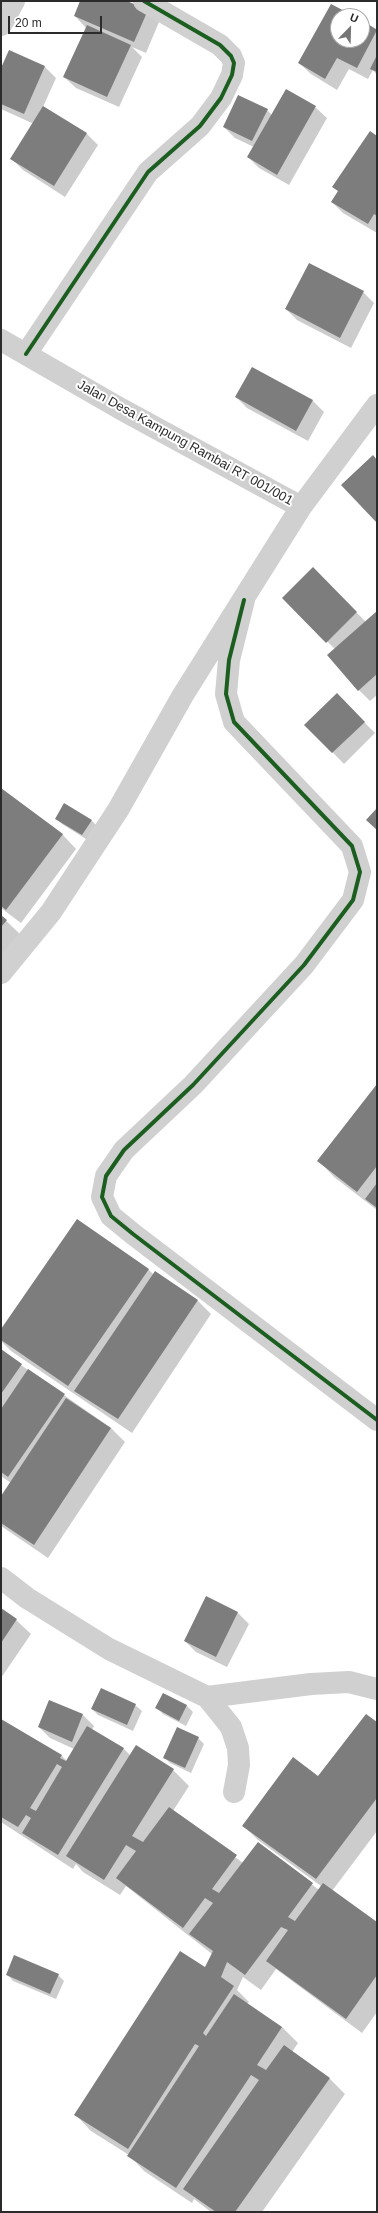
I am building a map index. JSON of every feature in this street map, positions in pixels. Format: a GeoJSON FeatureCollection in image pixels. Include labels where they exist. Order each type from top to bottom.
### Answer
{"type":"FeatureCollection","features":[{"type":"Feature","properties":{"kind":"street"},"geometry":{"type":"LineString","coordinates":[[1,25],[14,1]]}},
{"type":"Feature","properties":{"kind":"street"},"geometry":{"type":"LineString","coordinates":[[26,354],[148,172],[200,126],[221,98],[232,75],[234,63],[228,51],[144,1]]}},
{"type":"Feature","properties":{"kind":"street","name":"Jalan Desa Kampung Rambai RT 001/001"},"geometry":{"type":"LineString","coordinates":[[1,340],[300,507],[377,405]]}},
{"type":"Feature","properties":{"kind":"street"},"geometry":{"type":"LineString","coordinates":[[1,972],[51,912],[110,823],[183,695],[244,600],[300,507]]}},
{"type":"Feature","properties":{"kind":"street"},"geometry":{"type":"LineString","coordinates":[[244,600],[229,660],[226,694],[234,722],[352,846],[360,872],[353,900],[304,965],[193,1085],[124,1150],[106,1176],[102,1197],[111,1216],[122,1225],[377,1420]]}},
{"type":"Feature","properties":{"kind":"street"},"geometry":{"type":"LineString","coordinates":[[1,1578],[27,1598],[110,1648],[207,1697],[231,1727],[238,1748],[239,1765],[234,1792]]}},
{"type":"Feature","properties":{"kind":"street"},"geometry":{"type":"LineString","coordinates":[[207,1697],[318,1683],[349,1682],[377,1688]]}},
{"type":"Feature","properties":{"kind":"building"},"geometry":{"type":"Polygon","coordinates":[[[80,1],[127,1],[148,10],[134,42],[74,16],[80,1]]]}},
{"type":"Feature","properties":{"kind":"building"},"geometry":{"type":"Polygon","coordinates":[[[331,4],[339,8],[330,8],[330,48],[368,48],[357,68],[337,58],[325,79],[298,63],[331,4]]]}},
{"type":"Feature","properties":{"kind":"building"},"geometry":{"type":"Polygon","coordinates":[[[87,25],[131,45],[107,97],[63,77],[87,25]]]}},
{"type":"Feature","properties":{"kind":"building"},"geometry":{"type":"Polygon","coordinates":[[[370,25],[377,30],[370,43],[370,25]]]}},
{"type":"Feature","properties":{"kind":"building"},"geometry":{"type":"Polygon","coordinates":[[[9,50],[45,66],[24,114],[1,104],[1,68],[9,50]]]}},
{"type":"Feature","properties":{"kind":"building"},"geometry":{"type":"Polygon","coordinates":[[[377,55],[377,72],[370,69],[377,55]]]}},
{"type":"Feature","properties":{"kind":"building"},"geometry":{"type":"Polygon","coordinates":[[[286,89],[316,106],[277,175],[247,157],[286,89]]]}},
{"type":"Feature","properties":{"kind":"building"},"geometry":{"type":"Polygon","coordinates":[[[238,95],[268,109],[252,141],[223,127],[238,95]]]}},
{"type":"Feature","properties":{"kind":"building"},"geometry":{"type":"Polygon","coordinates":[[[43,106],[87,133],[54,186],[10,159],[43,106]]]}},
{"type":"Feature","properties":{"kind":"building"},"geometry":{"type":"Polygon","coordinates":[[[370,131],[377,136],[377,216],[374,214],[368,224],[331,202],[338,191],[332,187],[370,131]]]}},
{"type":"Feature","properties":{"kind":"building"},"geometry":{"type":"Polygon","coordinates":[[[309,263],[364,291],[340,338],[285,309],[309,263]]]}},
{"type":"Feature","properties":{"kind":"building"},"geometry":{"type":"Polygon","coordinates":[[[252,367],[313,400],[296,431],[235,397],[252,367]]]}},
{"type":"Feature","properties":{"kind":"building"},"geometry":{"type":"Polygon","coordinates":[[[373,455],[377,460],[377,523],[341,485],[373,455]]]}},
{"type":"Feature","properties":{"kind":"building"},"geometry":{"type":"Polygon","coordinates":[[[313,567],[357,612],[326,643],[282,598],[313,567]]]}},
{"type":"Feature","properties":{"kind":"building"},"geometry":{"type":"Polygon","coordinates":[[[377,611],[377,674],[358,691],[327,655],[377,611]]]}},
{"type":"Feature","properties":{"kind":"building"},"geometry":{"type":"Polygon","coordinates":[[[337,693],[365,722],[332,753],[304,725],[337,693]]]}},
{"type":"Feature","properties":{"kind":"building"},"geometry":{"type":"Polygon","coordinates":[[[1,788],[63,834],[6,910],[1,906],[1,788]]]}},
{"type":"Feature","properties":{"kind":"building"},"geometry":{"type":"Polygon","coordinates":[[[64,803],[92,820],[82,835],[55,819],[64,803]]]}},
{"type":"Feature","properties":{"kind":"building"},"geometry":{"type":"Polygon","coordinates":[[[377,808],[377,830],[366,820],[377,808]]]}},
{"type":"Feature","properties":{"kind":"building"},"geometry":{"type":"Polygon","coordinates":[[[1,915],[7,920],[1,927],[1,915]]]}},
{"type":"Feature","properties":{"kind":"building"},"geometry":{"type":"Polygon","coordinates":[[[377,1084],[377,1166],[357,1192],[317,1161],[377,1084]]]}},
{"type":"Feature","properties":{"kind":"building"},"geometry":{"type":"Polygon","coordinates":[[[377,1183],[377,1208],[365,1199],[377,1183]]]}},
{"type":"Feature","properties":{"kind":"building"},"geometry":{"type":"Polygon","coordinates":[[[77,1219],[149,1269],[68,1386],[1,1340],[1,1329],[77,1219]]]}},
{"type":"Feature","properties":{"kind":"building"},"geometry":{"type":"Polygon","coordinates":[[[155,1271],[198,1300],[118,1419],[74,1391],[155,1271]]]}},
{"type":"Feature","properties":{"kind":"building"},"geometry":{"type":"Polygon","coordinates":[[[1,1349],[22,1364],[1,1394],[1,1349]]]}},
{"type":"Feature","properties":{"kind":"building"},"geometry":{"type":"Polygon","coordinates":[[[28,1369],[65,1394],[8,1477],[1,1472],[1,1409],[28,1369]]]}},
{"type":"Feature","properties":{"kind":"building"},"geometry":{"type":"Polygon","coordinates":[[[66,1398],[111,1428],[34,1545],[1,1523],[1,1496],[66,1398]]]}},
{"type":"Feature","properties":{"kind":"building"},"geometry":{"type":"Polygon","coordinates":[[[206,1596],[238,1612],[216,1657],[184,1641],[206,1596]]]}},
{"type":"Feature","properties":{"kind":"building"},"geometry":{"type":"Polygon","coordinates":[[[1,1608],[17,1619],[1,1643],[1,1608]]]}},
{"type":"Feature","properties":{"kind":"building"},"geometry":{"type":"Polygon","coordinates":[[[101,1688],[136,1704],[127,1725],[91,1709],[101,1688]]]}},
{"type":"Feature","properties":{"kind":"building"},"geometry":{"type":"Polygon","coordinates":[[[163,1693],[187,1705],[179,1721],[155,1708],[163,1693]]]}},
{"type":"Feature","properties":{"kind":"building"},"geometry":{"type":"Polygon","coordinates":[[[49,1700],[83,1714],[72,1742],[38,1727],[49,1700]]]}},
{"type":"Feature","properties":{"kind":"building"},"geometry":{"type":"Polygon","coordinates":[[[366,1714],[377,1722],[377,1798],[316,1879],[242,1826],[293,1757],[318,1776],[366,1714]]]}},
{"type":"Feature","properties":{"kind":"building"},"geometry":{"type":"Polygon","coordinates":[[[1,1719],[62,1755],[60,1758],[66,1761],[87,1726],[124,1748],[58,1855],[22,1833],[31,1818],[26,1815],[18,1827],[1,1817],[1,1719]],[[57,1764],[30,1808],[36,1811],[62,1767],[57,1764]]]}},
{"type":"Feature","properties":{"kind":"building"},"geometry":{"type":"Polygon","coordinates":[[[177,1727],[199,1737],[185,1768],[163,1758],[177,1727]]]}},
{"type":"Feature","properties":{"kind":"building"},"geometry":{"type":"Polygon","coordinates":[[[136,1745],[174,1769],[132,1836],[143,1842],[169,1807],[237,1855],[212,1889],[219,1893],[258,1842],[313,1883],[288,1917],[295,1921],[323,1883],[377,1922],[377,1975],[346,2019],[266,1961],[288,1930],[281,1927],[245,1975],[227,1962],[221,1977],[234,1986],[203,2033],[206,2036],[234,1994],[282,2027],[257,2065],[266,2070],[284,2045],[330,2078],[235,2212],[216,2212],[183,2189],[259,2080],[251,2075],[176,2188],[127,2156],[199,2046],[195,2044],[128,2149],[74,2115],[180,1951],[205,1967],[213,1951],[189,1934],[213,1903],[205,1898],[183,1928],[116,1878],[136,1851],[126,1845],[104,1880],[66,1856],[136,1745]]]}},
{"type":"Feature","properties":{"kind":"building"},"geometry":{"type":"Polygon","coordinates":[[[14,1955],[59,1974],[50,1994],[6,1975],[14,1955]]]}},
{"type":"Feature","properties":{"kind":"cycle path"},"geometry":{"type":"LineString","coordinates":[[26,354],[148,172],[200,126],[221,98],[232,75],[234,63],[231,56],[220,45],[144,1]]}},
{"type":"Feature","properties":{"kind":"cycle path"},"geometry":{"type":"LineString","coordinates":[[244,600],[229,660],[226,694],[234,722],[352,846],[360,872],[353,900],[304,965],[193,1085],[124,1150],[106,1176],[102,1197],[111,1216],[133,1234],[377,1420]]}}]}
